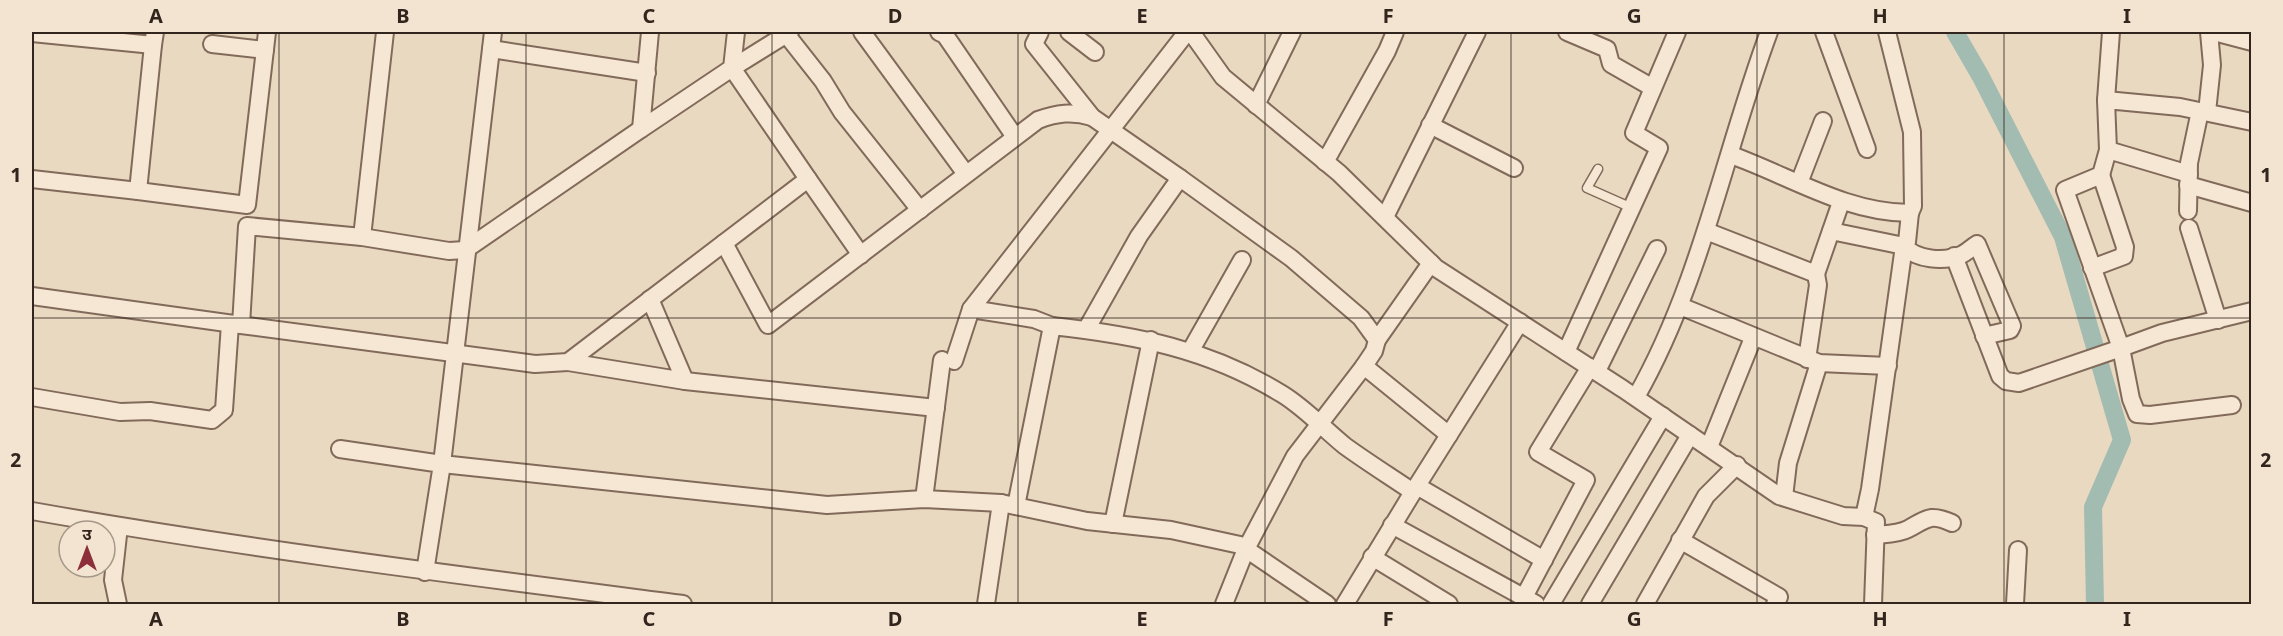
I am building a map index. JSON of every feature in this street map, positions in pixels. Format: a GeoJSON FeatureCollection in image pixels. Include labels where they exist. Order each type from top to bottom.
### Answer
{"type":"FeatureCollection","features":[{"type":"Feature","properties":{"kind":"street"},"geometry":{"type":"LineString","coordinates":[[32,397],[120,412],[150,411],[212,420],[224,410],[247,226],[247,205],[267,32]]}},
{"type":"Feature","properties":{"kind":"street"},"geometry":{"type":"LineString","coordinates":[[362,237],[385,32]]}},
{"type":"Feature","properties":{"kind":"street"},"geometry":{"type":"LineString","coordinates":[[425,572],[456,355],[465,250],[493,32]]}},
{"type":"Feature","properties":{"kind":"street"},"geometry":{"type":"LineString","coordinates":[[641,129],[651,32]]}},
{"type":"Feature","properties":{"kind":"street"},"geometry":{"type":"LineString","coordinates":[[736,32],[732,68],[861,255]]}},
{"type":"Feature","properties":{"kind":"street"},"geometry":{"type":"LineString","coordinates":[[862,32],[966,174]]}},
{"type":"Feature","properties":{"kind":"street"},"geometry":{"type":"LineString","coordinates":[[939,32],[945,35],[1015,137]]}},
{"type":"Feature","properties":{"kind":"street"},"geometry":{"type":"LineString","coordinates":[[1040,32],[1034,44],[1092,117],[1291,258],[1361,318],[1377,340]]}},
{"type":"Feature","properties":{"kind":"street"},"geometry":{"type":"LineString","coordinates":[[1069,32],[1095,52]]}},
{"type":"Feature","properties":{"kind":"street"},"geometry":{"type":"LineString","coordinates":[[924,499],[936,408],[948,360],[971,309],[1189,32],[1222,77],[1325,162],[1431,263],[1785,497],[1843,516],[1864,517],[1876,522],[1873,604]]}},
{"type":"Feature","properties":{"kind":"street"},"geometry":{"type":"LineString","coordinates":[[1256,105],[1292,32]]}},
{"type":"Feature","properties":{"kind":"street"},"geometry":{"type":"LineString","coordinates":[[1325,162],[1387,51],[1395,32]]}},
{"type":"Feature","properties":{"kind":"street"},"geometry":{"type":"LineString","coordinates":[[1384,218],[1477,32]]}},
{"type":"Feature","properties":{"kind":"street"},"geometry":{"type":"LineString","coordinates":[[1567,32],[1607,49],[1611,64],[1653,88]]}},
{"type":"Feature","properties":{"kind":"street"},"geometry":{"type":"LineString","coordinates":[[1566,352],[1659,148],[1634,133],[1677,32]]}},
{"type":"Feature","properties":{"kind":"street"},"geometry":{"type":"LineString","coordinates":[[1636,397],[1655,364],[1680,306],[1731,155],[1769,32]]}},
{"type":"Feature","properties":{"kind":"street"},"geometry":{"type":"LineString","coordinates":[[1824,32],[1867,149]]}},
{"type":"Feature","properties":{"kind":"street"},"geometry":{"type":"LineString","coordinates":[[1864,517],[1904,246],[1907,242],[1910,213],[1913,206],[1912,132],[1887,32]]}},
{"type":"Feature","properties":{"kind":"street"},"geometry":{"type":"LineString","coordinates":[[2092,268],[2124,256],[2125,247],[2101,175],[2108,150],[2106,100],[2111,32]]}},
{"type":"Feature","properties":{"kind":"street"},"geometry":{"type":"LineString","coordinates":[[2209,32],[2212,64],[2189,180],[2188,219],[2217,320]]}},
{"type":"Feature","properties":{"kind":"street"},"geometry":{"type":"LineString","coordinates":[[2214,32],[2252,42]]}},
{"type":"Feature","properties":{"kind":"street"},"geometry":{"type":"LineString","coordinates":[[247,226],[362,237],[449,251],[465,250],[641,129],[788,33],[823,81],[842,112],[920,210]]}},
{"type":"Feature","properties":{"kind":"street"},"geometry":{"type":"LineString","coordinates":[[32,36],[154,38],[138,191]]}},
{"type":"Feature","properties":{"kind":"street"},"geometry":{"type":"LineString","coordinates":[[212,44],[265,50]]}},
{"type":"Feature","properties":{"kind":"street"},"geometry":{"type":"LineString","coordinates":[[490,49],[647,73]]}},
{"type":"Feature","properties":{"kind":"street"},"geometry":{"type":"LineString","coordinates":[[2106,100],[2203,111],[2252,122]]}},
{"type":"Feature","properties":{"kind":"street"},"geometry":{"type":"LineString","coordinates":[[724,243],[768,326],[1038,120],[1056,113],[1092,117]]}},
{"type":"Feature","properties":{"kind":"street"},"geometry":{"type":"LineString","coordinates":[[1799,183],[1823,121]]}},
{"type":"Feature","properties":{"kind":"street"},"geometry":{"type":"LineString","coordinates":[[1430,125],[1514,168]]}},
{"type":"Feature","properties":{"kind":"street"},"geometry":{"type":"LineString","coordinates":[[2108,150],[2252,203]]}},
{"type":"Feature","properties":{"kind":"street"},"geometry":{"type":"LineString","coordinates":[[1731,155],[1841,202],[1867,210],[1910,213]]}},
{"type":"Feature","properties":{"kind":"street"},"geometry":{"type":"LineString","coordinates":[[2101,175],[2065,190],[2092,268],[2115,350],[2137,414],[2150,415],[2232,405]]}},
{"type":"Feature","properties":{"kind":"street"},"geometry":{"type":"LineString","coordinates":[[1086,330],[1139,236],[1180,178]]}},
{"type":"Feature","properties":{"kind":"street"},"geometry":{"type":"LineString","coordinates":[[32,179],[247,205]]}},
{"type":"Feature","properties":{"kind":"street"},"geometry":{"type":"LineString","coordinates":[[568,362],[808,179]]}},
{"type":"Feature","properties":{"kind":"street"},"geometry":{"type":"LineString","coordinates":[[1785,497],[1788,463],[1813,361],[1818,285],[1816,274],[1841,202]]}},
{"type":"Feature","properties":{"kind":"street"},"geometry":{"type":"LineString","coordinates":[[1706,231],[1816,274]]}},
{"type":"Feature","properties":{"kind":"street"},"geometry":{"type":"LineString","coordinates":[[1831,231],[1904,246],[1911,254],[1922,257],[1961,255],[1977,244],[2012,326],[2010,330],[1984,336]]}},
{"type":"Feature","properties":{"kind":"street"},"geometry":{"type":"LineString","coordinates":[[1392,525],[1530,602],[1544,560],[1586,480],[1538,452],[1593,369],[1657,249]]}},
{"type":"Feature","properties":{"kind":"street"},"geometry":{"type":"LineString","coordinates":[[1954,256],[2000,376],[2006,381],[2019,383],[2162,333],[2252,310]]}},
{"type":"Feature","properties":{"kind":"street"},"geometry":{"type":"LineString","coordinates":[[1191,351],[1242,260]]}},
{"type":"Feature","properties":{"kind":"street"},"geometry":{"type":"LineString","coordinates":[[1224,604],[1246,549],[1295,456],[1364,366],[1374,351],[1377,340],[1431,263]]}},
{"type":"Feature","properties":{"kind":"street"},"geometry":{"type":"LineString","coordinates":[[32,296],[456,355],[535,364],[568,362],[685,381],[936,408]]}},
{"type":"Feature","properties":{"kind":"street"},"geometry":{"type":"LineString","coordinates":[[650,299],[685,381]]}},
{"type":"Feature","properties":{"kind":"street"},"geometry":{"type":"LineString","coordinates":[[1680,306],[1813,361],[1888,366]]}},
{"type":"Feature","properties":{"kind":"street"},"geometry":{"type":"LineString","coordinates":[[971,309],[1034,319],[1052,326],[1151,340],[1191,351],[1248,375],[1284,395],[1346,447],[1415,489],[1544,560]]}},
{"type":"Feature","properties":{"kind":"street"},"geometry":{"type":"LineString","coordinates":[[1345,604],[1372,557],[1520,322]]}},
{"type":"Feature","properties":{"kind":"street"},"geometry":{"type":"LineString","coordinates":[[989,604],[1009,504],[1052,326]]}},
{"type":"Feature","properties":{"kind":"street"},"geometry":{"type":"LineString","coordinates":[[1709,447],[1754,338]]}},
{"type":"Feature","properties":{"kind":"street"},"geometry":{"type":"LineString","coordinates":[[1113,524],[1151,340]]}},
{"type":"Feature","properties":{"kind":"street"},"geometry":{"type":"LineString","coordinates":[[1364,366],[1449,435]]}},
{"type":"Feature","properties":{"kind":"street"},"geometry":{"type":"LineString","coordinates":[[1551,604],[1663,416]]}},
{"type":"Feature","properties":{"kind":"street"},"geometry":{"type":"LineString","coordinates":[[1590,604],[1690,435]]}},
{"type":"Feature","properties":{"kind":"street"},"geometry":{"type":"LineString","coordinates":[[340,449],[442,464],[827,505],[924,499],[1009,504],[1113,524],[1171,530],[1240,545],[1327,604]]}},
{"type":"Feature","properties":{"kind":"street"},"geometry":{"type":"LineString","coordinates":[[1646,604],[1706,496],[1737,465]]}},
{"type":"Feature","properties":{"kind":"street"},"geometry":{"type":"LineString","coordinates":[[32,511],[425,572],[633,601],[683,604]]}},
{"type":"Feature","properties":{"kind":"street"},"geometry":{"type":"LineString","coordinates":[[1875,535],[1908,529],[1916,522],[1934,517],[1952,523]]}},
{"type":"Feature","properties":{"kind":"street"},"geometry":{"type":"LineString","coordinates":[[118,604],[113,580],[119,526]]}},
{"type":"Feature","properties":{"kind":"street"},"geometry":{"type":"LineString","coordinates":[[1680,540],[1779,597],[1775,604]]}},
{"type":"Feature","properties":{"kind":"street"},"geometry":{"type":"LineString","coordinates":[[2015,604],[2018,550]]}},
{"type":"Feature","properties":{"kind":"street"},"geometry":{"type":"LineString","coordinates":[[1372,557],[1449,604]]}},
{"type":"Feature","properties":{"kind":"lane"},"geometry":{"type":"LineString","coordinates":[[1598,169],[1587,188],[1632,208]]}},
{"type":"Feature","properties":{"kind":"waterway"},"geometry":{"type":"LineString","coordinates":[[1955,32],[1981,77],[2063,237],[2122,440],[2093,507],[2095,604]]}}]}
